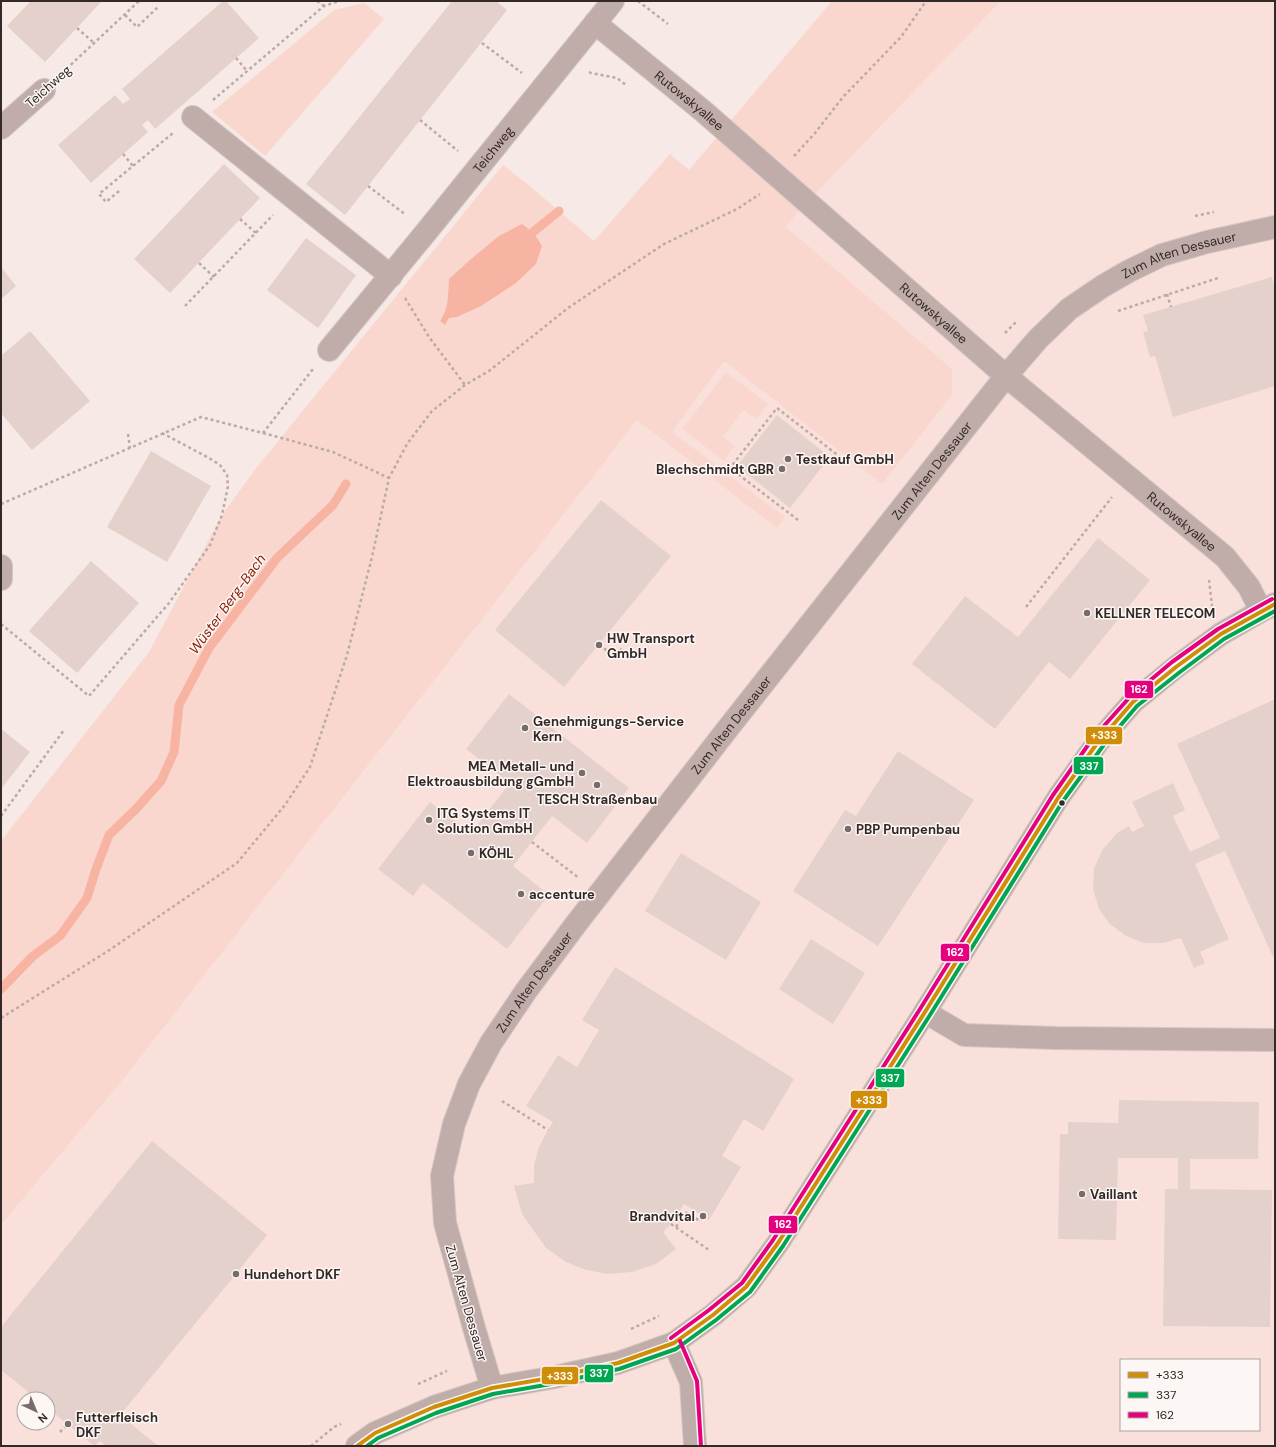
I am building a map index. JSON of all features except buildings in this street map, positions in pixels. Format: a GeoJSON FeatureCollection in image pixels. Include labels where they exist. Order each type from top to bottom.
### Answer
{"type":"FeatureCollection","features":[{"type":"Feature","properties":{"kind":"street","name":"Teichweg"},"geometry":{"type":"LineString","coordinates":[[329,350],[427,232],[613,1]]}},
{"type":"Feature","properties":{"kind":"street","name":"Rutowskyallee"},"geometry":{"type":"LineString","coordinates":[[595,23],[703,111],[769,184],[1006,376],[1225,557],[1249,587],[1268,607]]}},
{"type":"Feature","properties":{"kind":"street","name":"Teichweg"},"geometry":{"type":"LineString","coordinates":[[1,128],[44,90]]}},
{"type":"Feature","properties":{"kind":"street"},"geometry":{"type":"LineString","coordinates":[[193,117],[391,276]]}},
{"type":"Feature","properties":{"kind":"street","name":"Zum Alten Dessauer"},"geometry":{"type":"LineString","coordinates":[[492,1388],[445,1223],[442,1176],[454,1124],[469,1084],[491,1043],[526,991],[728,727],[1006,376],[1038,339],[1069,309],[1103,286],[1162,255],[1207,242],[1275,226]]}},
{"type":"Feature","properties":{"kind":"street"},"geometry":{"type":"LineString","coordinates":[[1,566],[1,579]]}},
{"type":"Feature","properties":{"kind":"street"},"geometry":{"type":"LineString","coordinates":[[357,1446],[375,1433],[434,1407],[492,1388],[550,1378],[618,1363],[674,1343],[713,1315],[746,1287],[778,1243],[925,1012],[1058,798],[1098,742],[1133,702],[1176,667],[1221,634],[1268,607]]}},
{"type":"Feature","properties":{"kind":"street"},"geometry":{"type":"LineString","coordinates":[[925,1012],[964,1035],[1056,1038],[1275,1040]]}},
{"type":"Feature","properties":{"kind":"street"},"geometry":{"type":"LineString","coordinates":[[674,1343],[691,1382],[695,1446]]}},
{"type":"Feature","properties":{"kind":"path","name":"Teichweg"},"geometry":{"type":"LineString","coordinates":[[44,90],[139,1]]}},
{"type":"Feature","properties":{"kind":"path"},"geometry":{"type":"LineString","coordinates":[[317,1],[324,6]]}},
{"type":"Feature","properties":{"kind":"path"},"geometry":{"type":"LineString","coordinates":[[119,191],[106,202],[99,194],[324,6],[339,1]]}},
{"type":"Feature","properties":{"kind":"path"},"geometry":{"type":"LineString","coordinates":[[638,1],[668,24]]}},
{"type":"Feature","properties":{"kind":"path"},"geometry":{"type":"LineString","coordinates":[[1,1018],[108,951],[237,863],[285,805],[310,767],[347,654],[372,557],[389,478],[407,444],[432,411],[465,385],[488,371],[568,308],[664,244],[737,209],[759,195],[815,133],[843,96],[901,37],[926,1]]}},
{"type":"Feature","properties":{"kind":"path"},"geometry":{"type":"LineString","coordinates":[[125,14],[137,27],[159,6]]}},
{"type":"Feature","properties":{"kind":"path"},"geometry":{"type":"LineString","coordinates":[[77,28],[94,43]]}},
{"type":"Feature","properties":{"kind":"path"},"geometry":{"type":"LineString","coordinates":[[482,43],[543,89]]}},
{"type":"Feature","properties":{"kind":"path"},"geometry":{"type":"LineString","coordinates":[[569,57],[591,73],[617,78],[628,86]]}},
{"type":"Feature","properties":{"kind":"path"},"geometry":{"type":"LineString","coordinates":[[236,58],[247,71]]}},
{"type":"Feature","properties":{"kind":"path"},"geometry":{"type":"LineString","coordinates":[[420,120],[479,168]]}},
{"type":"Feature","properties":{"kind":"path"},"geometry":{"type":"LineString","coordinates":[[123,154],[133,166]]}},
{"type":"Feature","properties":{"kind":"path"},"geometry":{"type":"LineString","coordinates":[[368,186],[427,232]]}},
{"type":"Feature","properties":{"kind":"path"},"geometry":{"type":"LineString","coordinates":[[754,191],[759,195]]}},
{"type":"Feature","properties":{"kind":"path"},"geometry":{"type":"LineString","coordinates":[[186,306],[292,196]]}},
{"type":"Feature","properties":{"kind":"path"},"geometry":{"type":"LineString","coordinates":[[240,219],[256,233]]}},
{"type":"Feature","properties":{"kind":"path"},"geometry":{"type":"LineString","coordinates":[[199,263],[214,277]]}},
{"type":"Feature","properties":{"kind":"path"},"geometry":{"type":"LineString","coordinates":[[391,276],[429,337],[465,385]]}},
{"type":"Feature","properties":{"kind":"path"},"geometry":{"type":"LineString","coordinates":[[1118,311],[1218,278]]}},
{"type":"Feature","properties":{"kind":"path"},"geometry":{"type":"LineString","coordinates":[[1167,294],[1171,307]]}},
{"type":"Feature","properties":{"kind":"path"},"geometry":{"type":"LineString","coordinates":[[263,433],[329,350]]}},
{"type":"Feature","properties":{"kind":"path"},"geometry":{"type":"LineString","coordinates":[[798,520],[730,468],[777,408],[844,460]]}},
{"type":"Feature","properties":{"kind":"path"},"geometry":{"type":"LineString","coordinates":[[1,504],[200,417],[334,452],[389,478]]}},
{"type":"Feature","properties":{"kind":"path"},"geometry":{"type":"LineString","coordinates":[[128,434],[130,448]]}},
{"type":"Feature","properties":{"kind":"path"},"geometry":{"type":"LineString","coordinates":[[1,624],[89,696],[169,603],[210,545],[222,515],[228,486],[227,475],[220,465],[162,434]]}},
{"type":"Feature","properties":{"kind":"path"},"geometry":{"type":"LineString","coordinates":[[1026,607],[1114,495]]}},
{"type":"Feature","properties":{"kind":"path"},"geometry":{"type":"LineString","coordinates":[[599,645],[612,654],[624,648]]}},
{"type":"Feature","properties":{"kind":"path"},"geometry":{"type":"LineString","coordinates":[[1,816],[64,730]]}},
{"type":"Feature","properties":{"kind":"path"},"geometry":{"type":"LineString","coordinates":[[532,842],[580,880]]}},
{"type":"Feature","properties":{"kind":"path"},"geometry":{"type":"LineString","coordinates":[[502,1101],[548,1130]]}},
{"type":"Feature","properties":{"kind":"path"},"geometry":{"type":"LineString","coordinates":[[676,1227],[685,1212],[700,1221],[703,1216]]}},
{"type":"Feature","properties":{"kind":"path"},"geometry":{"type":"LineString","coordinates":[[671,1224],[709,1250]]}},
{"type":"Feature","properties":{"kind":"path"},"geometry":{"type":"LineString","coordinates":[[60,1432],[68,1424]]}},
{"type":"Feature","properties":{"kind":"shaded area"},"geometry":{"type":"Polygon","coordinates":[[[832,1],[1001,1],[796,214],[786,227],[952,369],[952,395],[882,484],[724,361],[672,432],[785,517],[777,528],[637,420],[121,1082],[1,1225],[1,841],[149,652],[222,515],[257,467],[503,165],[594,241],[670,154],[689,170],[832,1]]]}},
{"type":"Feature","properties":{"kind":"shaded area"},"geometry":{"type":"Polygon","coordinates":[[[1001,1],[1275,1],[1275,1441],[1268,1446],[1,1446],[1,1225],[121,1082],[796,214],[1001,1]]]}},
{"type":"Feature","properties":{"kind":"shaded area"},"geometry":{"type":"Polygon","coordinates":[[[364,3],[384,19],[265,156],[212,112],[334,10],[364,3]]]}},
{"type":"Feature","properties":{"kind":"shaded area"},"geometry":{"type":"Polygon","coordinates":[[[522,224],[533,232],[542,246],[536,264],[516,283],[481,306],[457,317],[449,318],[445,325],[440,321],[447,306],[449,279],[499,236],[522,224]]]}},
{"type":"Feature","properties":{"kind":"shaded area"},"geometry":{"type":"Polygon","coordinates":[[[726,372],[768,404],[756,419],[743,410],[723,437],[735,446],[724,461],[682,429],[726,372]]]}},
{"type":"Feature","properties":{"kind":"waterway"},"geometry":{"type":"LineString","coordinates":[[533,232],[559,211]]}},
{"type":"Feature","properties":{"kind":"waterway","name":"Wüster Berg-Bach"},"geometry":{"type":"LineString","coordinates":[[1,989],[33,956],[60,936],[87,898],[109,835],[136,809],[161,781],[174,752],[179,705],[209,648],[277,558],[333,505],[346,484]]}},
{"type":"Feature","properties":{"kind":"transit line","name":"162"},"geometry":{"type":"LineString","coordinates":[[671,1338],[742,1283],[773,1240],[920,1009],[1053,795],[1093,738],[1129,698],[1172,662],[1218,629],[1272,599]]}},
{"type":"Feature","properties":{"kind":"transit line","name":"+333"},"geometry":{"type":"LineString","coordinates":[[357,1446],[375,1433],[434,1407],[492,1388],[550,1378],[618,1363],[674,1343],[713,1315],[746,1287],[778,1243],[925,1012],[1058,798],[1098,742],[1133,702],[1176,667],[1221,634],[1275,604]]}},
{"type":"Feature","properties":{"kind":"transit line","name":"337"},"geometry":{"type":"LineString","coordinates":[[367,1446],[378,1438],[436,1413],[493,1394],[551,1384],[619,1369],[676,1349],[716,1320],[750,1292],[783,1246],[930,1015],[1063,801],[1103,746],[1137,706],[1180,672],[1224,639],[1275,611]]}},
{"type":"Feature","properties":{"kind":"transit line","name":"162"},"geometry":{"type":"LineString","coordinates":[[680,1341],[697,1381],[701,1446]]}},
{"type":"Feature","properties":{"kind":"place","name":"Testkauf GmbH"},"geometry":{"type":"Point","coordinates":[788,459]}},
{"type":"Feature","properties":{"kind":"place","name":"Blechschmidt GBR"},"geometry":{"type":"Point","coordinates":[782,469]}},
{"type":"Feature","properties":{"kind":"place","name":"KELLNER TELECOM"},"geometry":{"type":"Point","coordinates":[1087,613]}},
{"type":"Feature","properties":{"kind":"place","name":"HW Transport GmbH"},"geometry":{"type":"Point","coordinates":[599,645]}},
{"type":"Feature","properties":{"kind":"place","name":"Genehmigungs-Service Kern"},"geometry":{"type":"Point","coordinates":[525,728]}},
{"type":"Feature","properties":{"kind":"place","name":"MEA Metall- und Elektroausbildung gGmbH"},"geometry":{"type":"Point","coordinates":[582,773]}},
{"type":"Feature","properties":{"kind":"place","name":"TESCH Straßenbau"},"geometry":{"type":"Point","coordinates":[597,785]}},
{"type":"Feature","properties":{"kind":"place","name":"ITG Systems IT Solution GmbH"},"geometry":{"type":"Point","coordinates":[429,820]}},
{"type":"Feature","properties":{"kind":"place","name":"PBP Pumpenbau"},"geometry":{"type":"Point","coordinates":[848,829]}},
{"type":"Feature","properties":{"kind":"place","name":"KÖHL"},"geometry":{"type":"Point","coordinates":[471,853]}},
{"type":"Feature","properties":{"kind":"place","name":"accenture"},"geometry":{"type":"Point","coordinates":[521,894]}},
{"type":"Feature","properties":{"kind":"place","name":"Vaillant"},"geometry":{"type":"Point","coordinates":[1082,1194]}},
{"type":"Feature","properties":{"kind":"place","name":"Brandvital"},"geometry":{"type":"Point","coordinates":[703,1216]}},
{"type":"Feature","properties":{"kind":"place","name":"Hundehort DKF"},"geometry":{"type":"Point","coordinates":[236,1274]}},
{"type":"Feature","properties":{"kind":"place","name":"Futterfleisch DKF"},"geometry":{"type":"Point","coordinates":[68,1424]}}]}
